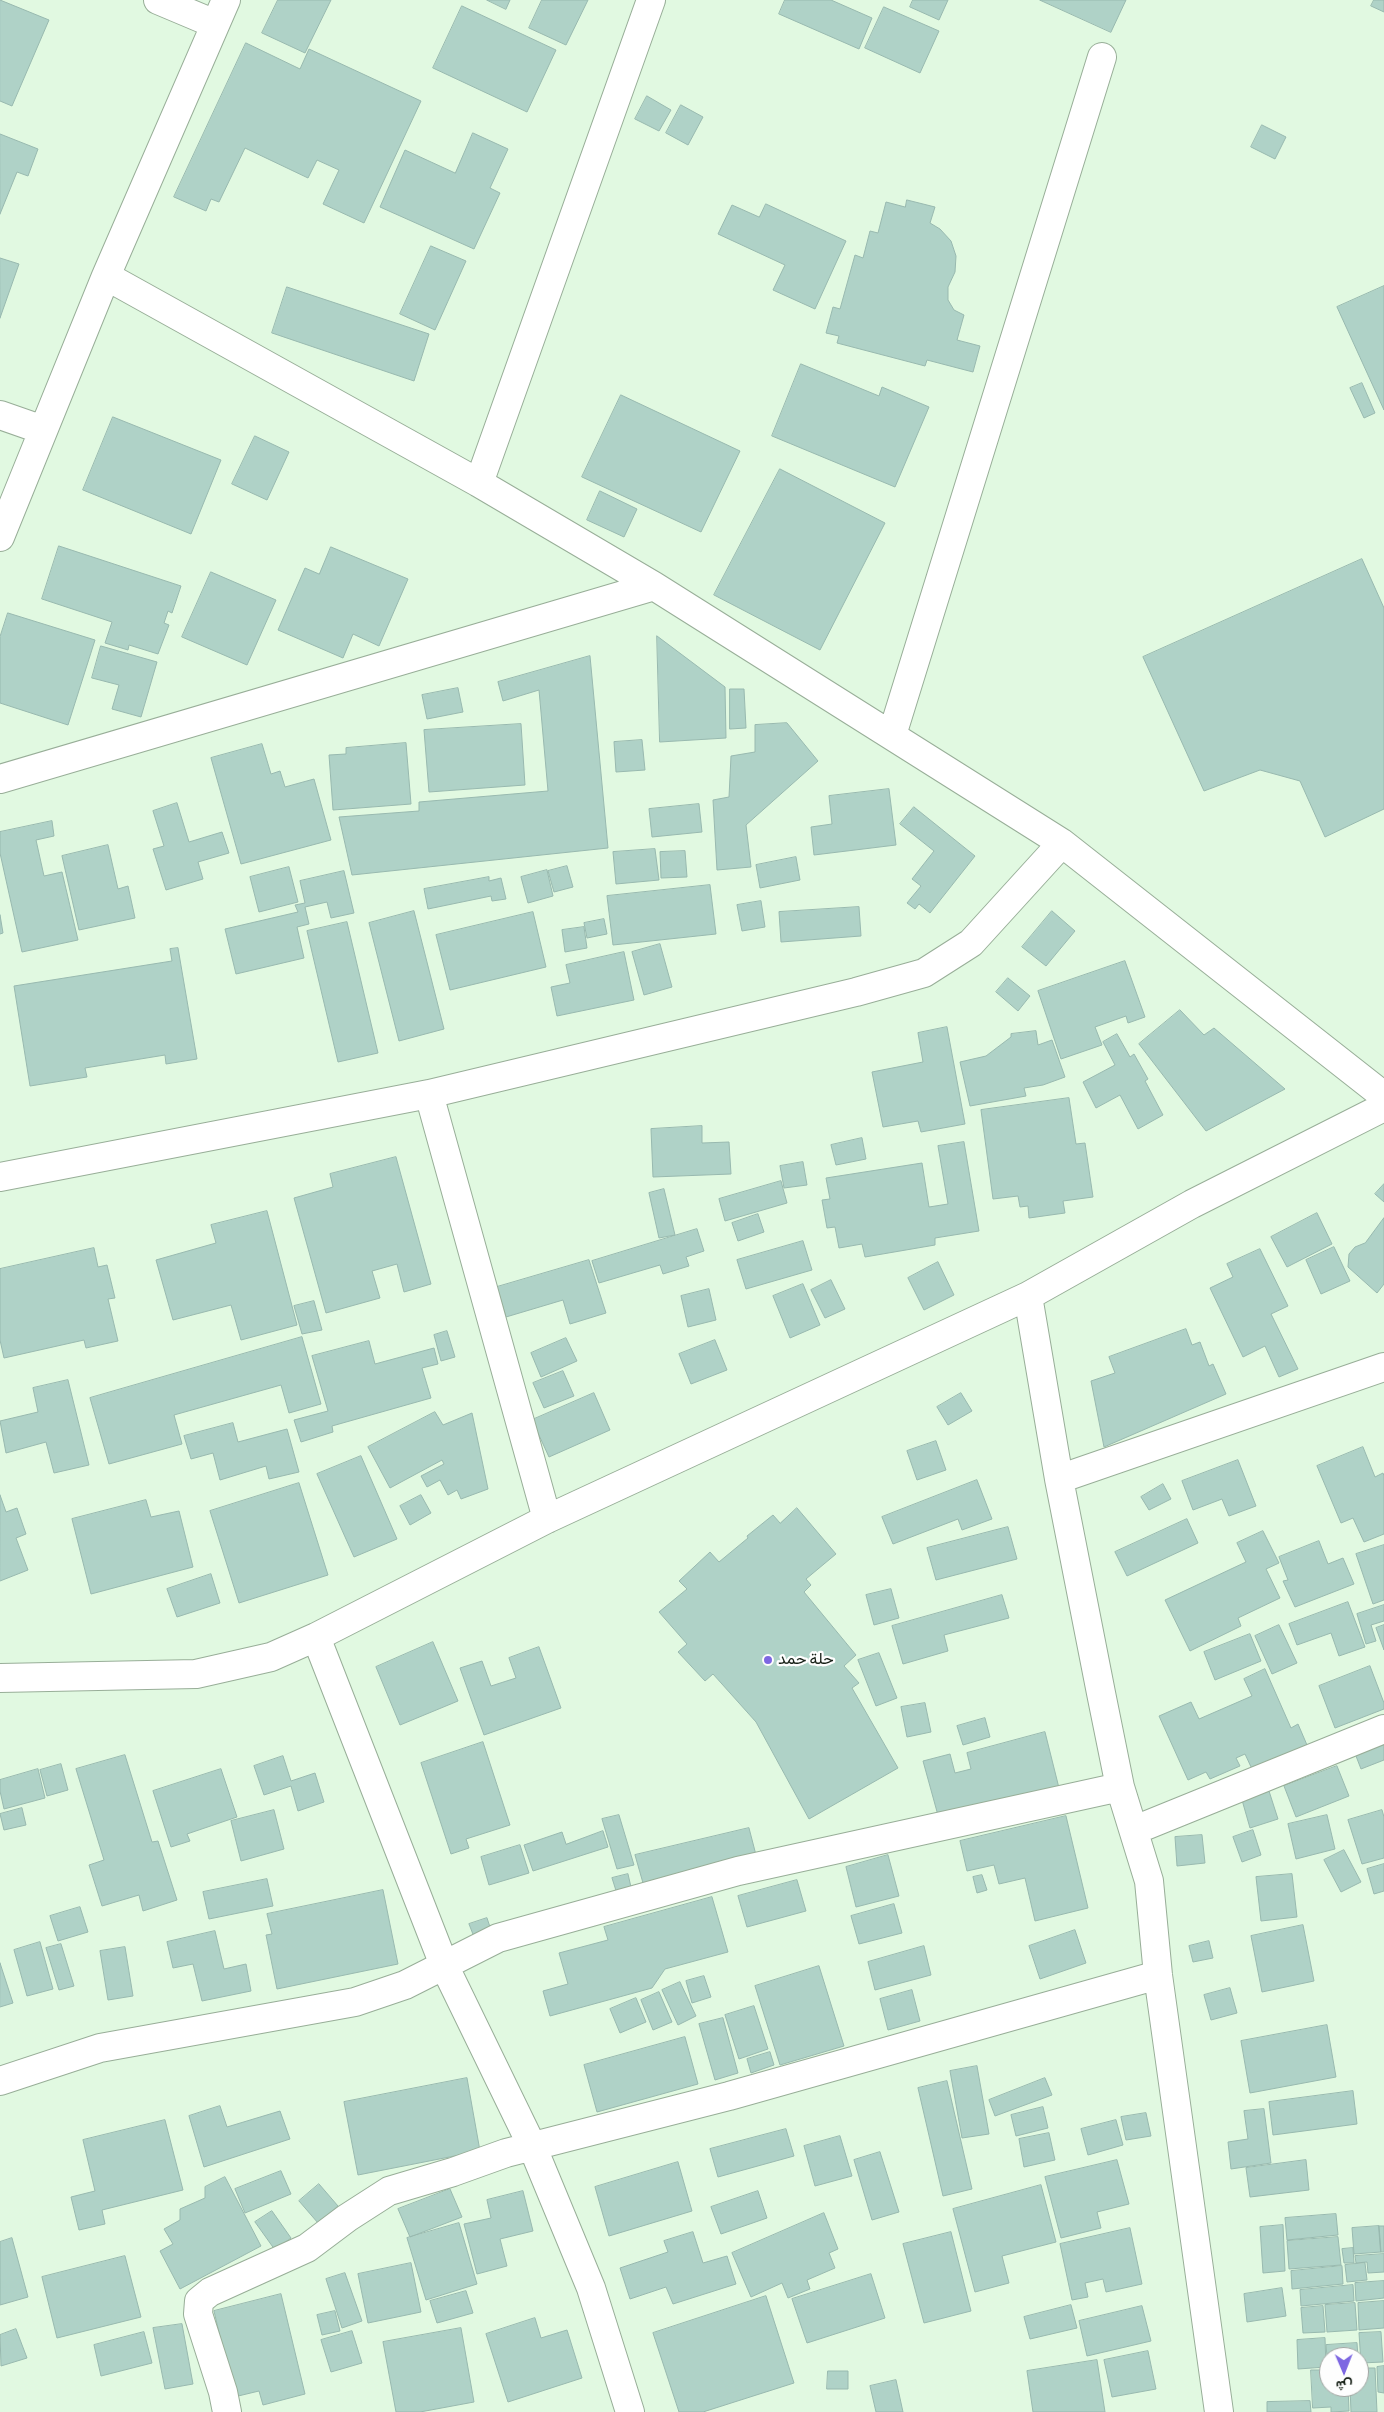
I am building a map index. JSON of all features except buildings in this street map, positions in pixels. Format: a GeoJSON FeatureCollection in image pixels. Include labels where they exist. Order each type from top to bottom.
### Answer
{"type":"FeatureCollection","features":[{"type":"Feature","properties":{"kind":"street"},"geometry":{"type":"LineString","coordinates":[[0,537],[106,276],[220,12],[158,0]]}},
{"type":"Feature","properties":{"kind":"street"},"geometry":{"type":"LineString","coordinates":[[480,483],[651,0]]}},
{"type":"Feature","properties":{"kind":"street"},"geometry":{"type":"LineString","coordinates":[[892,735],[1102,57]]}},
{"type":"Feature","properties":{"kind":"street"},"geometry":{"type":"LineString","coordinates":[[106,276],[480,483],[654,586],[1062,843],[1384,1096]]}},
{"type":"Feature","properties":{"kind":"street"},"geometry":{"type":"LineString","coordinates":[[0,415],[43,430]]}},
{"type":"Feature","properties":{"kind":"street"},"geometry":{"type":"LineString","coordinates":[[0,779],[654,586]]}},
{"type":"Feature","properties":{"kind":"street"},"geometry":{"type":"LineString","coordinates":[[0,1177],[428,1094],[856,992],[924,972],[971,943],[1062,843]]}},
{"type":"Feature","properties":{"kind":"street"},"geometry":{"type":"LineString","coordinates":[[428,1094],[547,1519]]}},
{"type":"Feature","properties":{"kind":"street"},"geometry":{"type":"LineString","coordinates":[[0,1678],[196,1674],[271,1657],[316,1637],[547,1519],[1028,1296],[1192,1204],[1384,1107]]}},
{"type":"Feature","properties":{"kind":"street"},"geometry":{"type":"LineString","coordinates":[[1028,1296],[1059,1479],[1120,1787],[1135,1830],[1149,1881],[1158,1975],[1219,2412]]}},
{"type":"Feature","properties":{"kind":"street"},"geometry":{"type":"LineString","coordinates":[[1059,1479],[1384,1366]]}},
{"type":"Feature","properties":{"kind":"street"},"geometry":{"type":"LineString","coordinates":[[316,1637],[444,1966],[533,2148],[591,2288],[630,2412]]}},
{"type":"Feature","properties":{"kind":"street"},"geometry":{"type":"LineString","coordinates":[[1135,1830],[1384,1729]]}},
{"type":"Feature","properties":{"kind":"street"},"geometry":{"type":"LineString","coordinates":[[0,2080],[100,2048],[355,2002],[405,1985],[498,1938],[738,1870],[1120,1787]]}},
{"type":"Feature","properties":{"kind":"street"},"geometry":{"type":"LineString","coordinates":[[227,2412],[223,2392],[198,2314],[199,2301],[210,2292],[307,2248],[389,2191],[453,2172],[506,2153],[533,2148],[729,2096],[1158,1975]]}},
{"type":"Feature","properties":{"kind":"place","name":"حلة حمد"},"geometry":{"type":"Point","coordinates":[768,1660]}}]}
